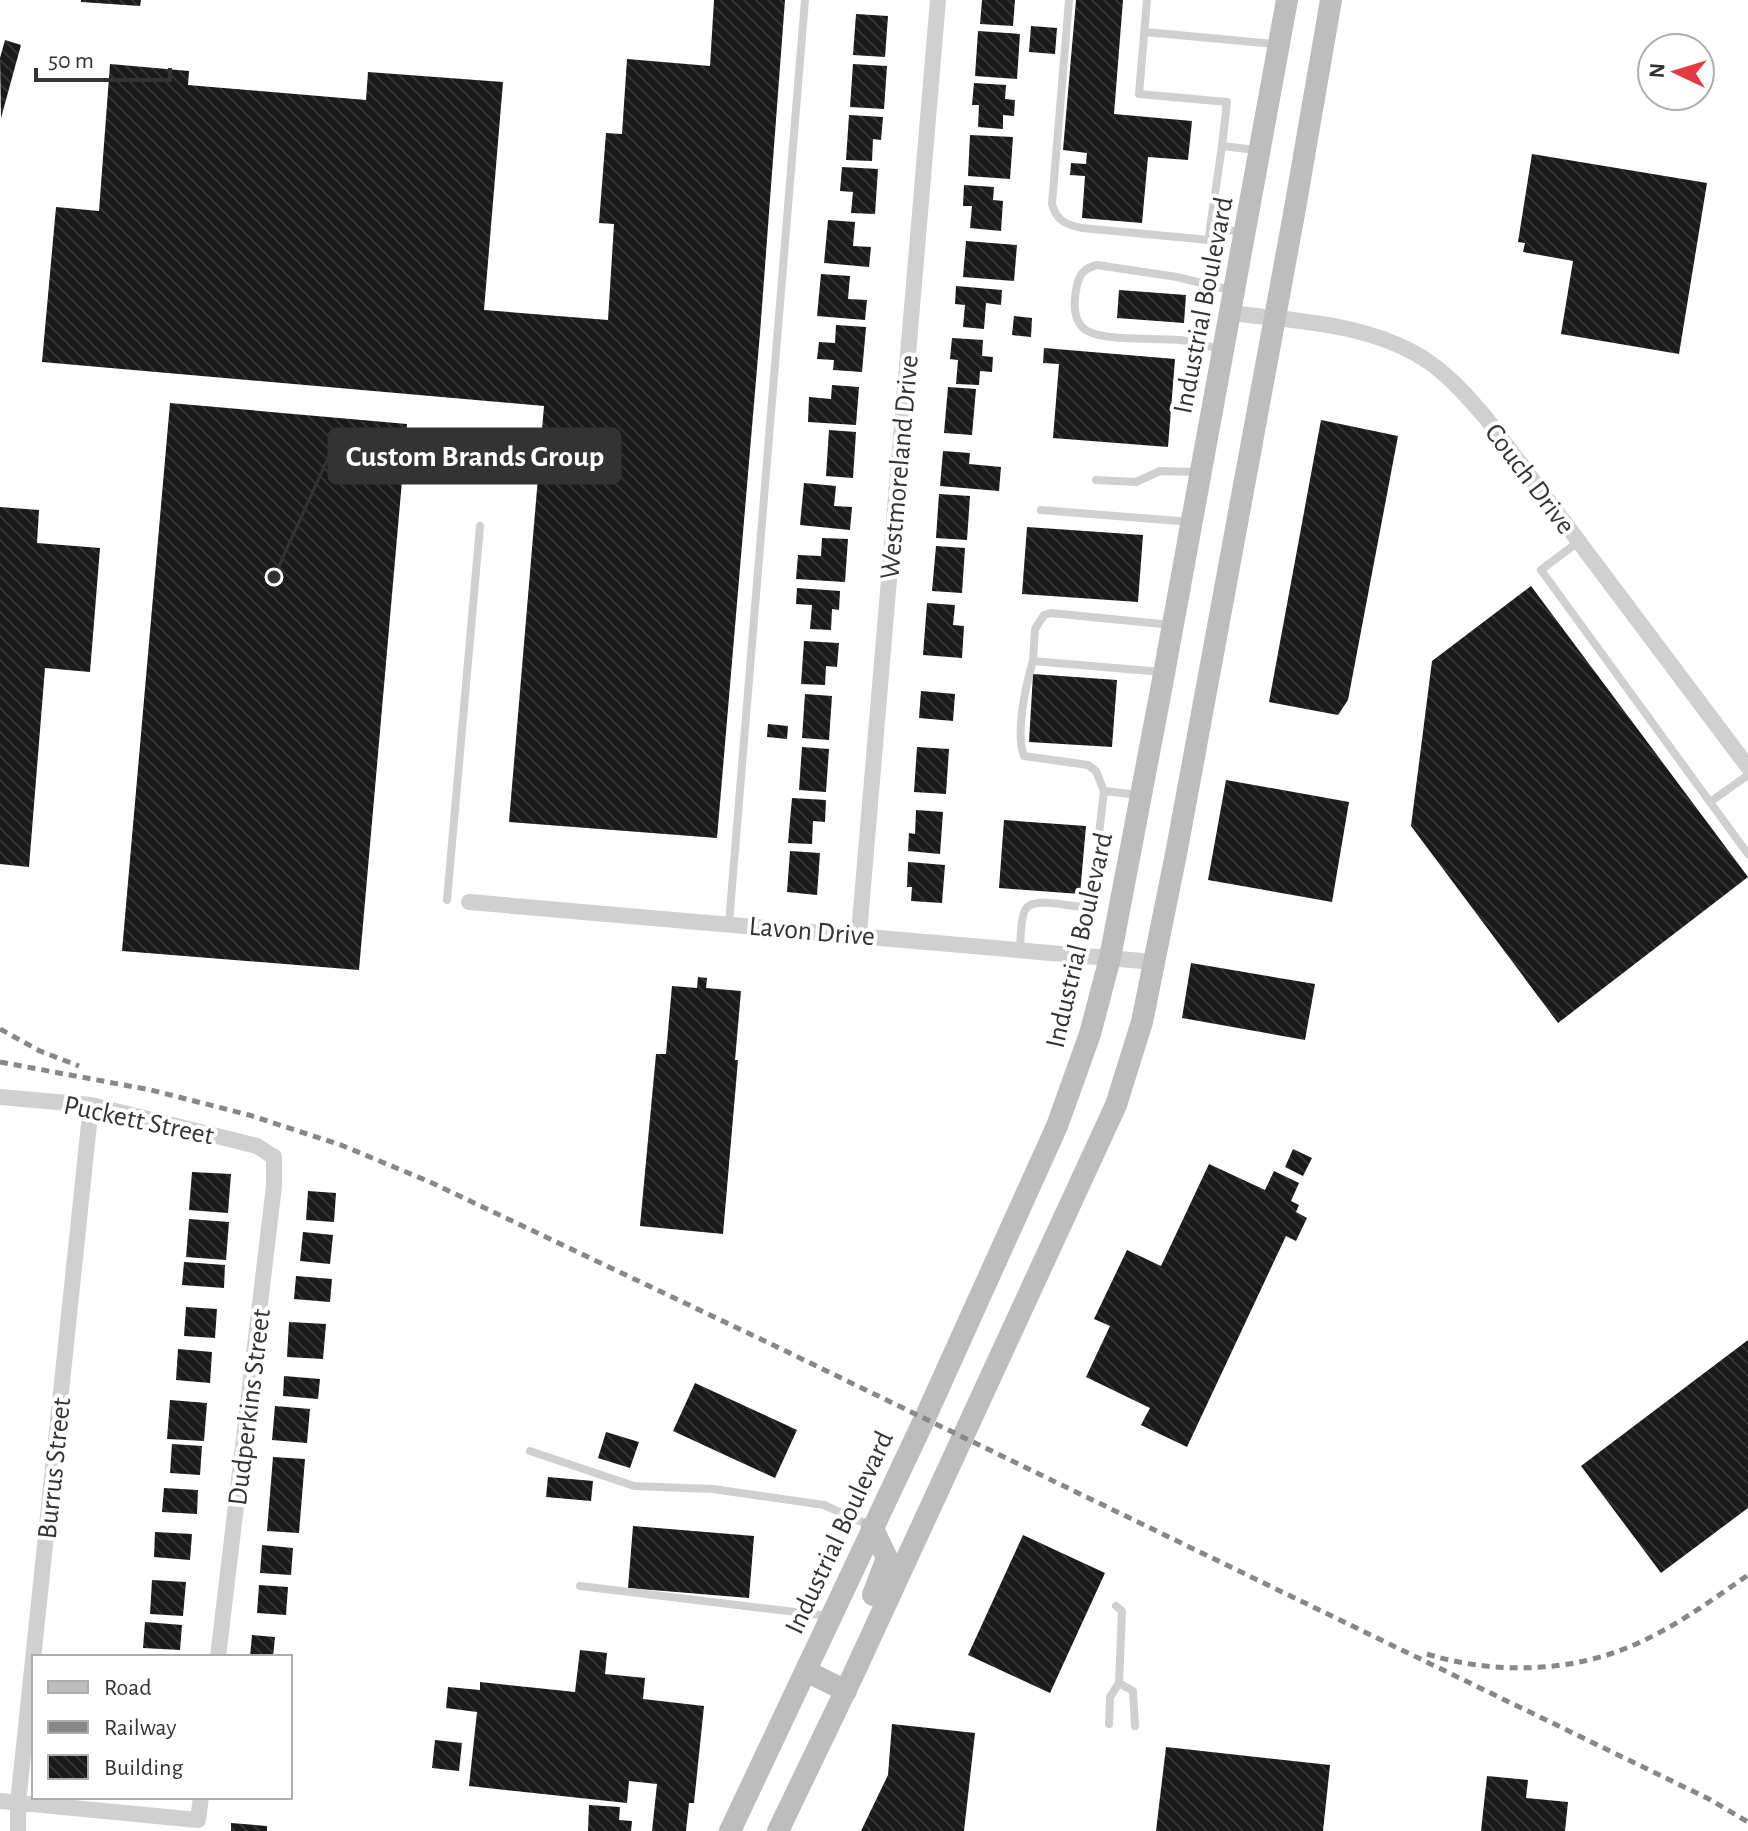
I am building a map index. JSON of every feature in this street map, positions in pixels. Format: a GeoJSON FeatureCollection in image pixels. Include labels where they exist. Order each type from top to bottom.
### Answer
{"type":"FeatureCollection","features":[{"type":"Feature","properties":{"kind":"main road","name":"Industrial Boulevard"},"geometry":{"type":"LineString","coordinates":[[730,1831],[925,1418],[1057,1126],[1086,1049],[1110,958],[1287,0]]}},
{"type":"Feature","properties":{"kind":"main road"},"geometry":{"type":"LineString","coordinates":[[778,1831],[1116,1105],[1142,1022],[1275,319],[1331,0]]}},
{"type":"Feature","properties":{"kind":"main road"},"geometry":{"type":"LineString","coordinates":[[850,1682],[853,1640],[886,1564],[885,1550],[872,1527]]}},
{"type":"Feature","properties":{"kind":"main road"},"geometry":{"type":"LineString","coordinates":[[806,1671],[850,1682]]}},
{"type":"Feature","properties":{"kind":"street","name":"Westmoreland Drive"},"geometry":{"type":"LineString","coordinates":[[859,934],[938,0]]}},
{"type":"Feature","properties":{"kind":"street","name":"Couch Drive"},"geometry":{"type":"LineString","coordinates":[[1233,302],[1275,319],[1371,335],[1406,349],[1436,368],[1463,392],[1486,418],[1748,767]]}},
{"type":"Feature","properties":{"kind":"street","name":"Lavon Drive"},"geometry":{"type":"LineString","coordinates":[[469,902],[1154,962]]}},
{"type":"Feature","properties":{"kind":"street","name":"Puckett Street"},"geometry":{"type":"LineString","coordinates":[[0,1097],[91,1105],[257,1146],[274,1157]]}},
{"type":"Feature","properties":{"kind":"street","name":"Burrus Street"},"geometry":{"type":"LineString","coordinates":[[33,1655],[91,1105]]}},
{"type":"Feature","properties":{"kind":"street","name":"Dudperkins Street"},"geometry":{"type":"LineString","coordinates":[[218,1655],[274,1186],[274,1157]]}},
{"type":"Feature","properties":{"kind":"street","name":"Burrus Street"},"geometry":{"type":"LineString","coordinates":[[18,1831],[18,1803],[32,1669]]}},
{"type":"Feature","properties":{"kind":"street"},"geometry":{"type":"LineString","coordinates":[[0,1801],[199,1825],[201,1799]]}},
{"type":"Feature","properties":{"kind":"lane"},"geometry":{"type":"LineString","coordinates":[[729,923],[805,0]]}},
{"type":"Feature","properties":{"kind":"lane"},"geometry":{"type":"LineString","coordinates":[[1069,0],[1052,204],[1054,213],[1069,226],[1209,240],[1227,102],[1139,94],[1147,0]]}},
{"type":"Feature","properties":{"kind":"lane"},"geometry":{"type":"LineString","coordinates":[[1145,32],[1281,44]]}},
{"type":"Feature","properties":{"kind":"lane"},"geometry":{"type":"LineString","coordinates":[[1222,146],[1261,150]]}},
{"type":"Feature","properties":{"kind":"lane"},"geometry":{"type":"LineString","coordinates":[[1210,228],[1246,233]]}},
{"type":"Feature","properties":{"kind":"lane"},"geometry":{"type":"LineString","coordinates":[[1223,350],[1179,340],[1096,334],[1084,329],[1076,318],[1074,298],[1079,278],[1086,268],[1097,265],[1162,274],[1233,302]]}},
{"type":"Feature","properties":{"kind":"lane"},"geometry":{"type":"LineString","coordinates":[[1096,480],[1136,482],[1160,471],[1201,472]]}},
{"type":"Feature","properties":{"kind":"lane"},"geometry":{"type":"LineString","coordinates":[[1041,510],[1192,522]]}},
{"type":"Feature","properties":{"kind":"lane"},"geometry":{"type":"LineString","coordinates":[[447,900],[480,526]]}},
{"type":"Feature","properties":{"kind":"lane"},"geometry":{"type":"LineString","coordinates":[[1578,542],[1541,570],[1748,854]]}},
{"type":"Feature","properties":{"kind":"lane"},"geometry":{"type":"LineString","coordinates":[[1020,949],[1024,911],[1029,905],[1036,902],[1080,908],[1088,907],[1091,903],[1104,791],[1096,771],[1088,765],[1024,756],[1022,752],[1026,684],[1033,661],[1035,629],[1044,615],[1051,613],[1173,625]]}},
{"type":"Feature","properties":{"kind":"lane"},"geometry":{"type":"LineString","coordinates":[[1033,661],[1164,672]]}},
{"type":"Feature","properties":{"kind":"lane"},"geometry":{"type":"LineString","coordinates":[[1710,802],[1748,775]]}},
{"type":"Feature","properties":{"kind":"lane"},"geometry":{"type":"LineString","coordinates":[[1104,791],[1141,795]]}},
{"type":"Feature","properties":{"kind":"lane"},"geometry":{"type":"LineString","coordinates":[[530,1451],[634,1486],[713,1489],[824,1505],[872,1527]]}},
{"type":"Feature","properties":{"kind":"lane"},"geometry":{"type":"LineString","coordinates":[[580,1586],[830,1616]]}},
{"type":"Feature","properties":{"kind":"lane"},"geometry":{"type":"LineString","coordinates":[[1109,1724],[1110,1697],[1119,1683],[1122,1611],[1116,1606]]}},
{"type":"Feature","properties":{"kind":"lane"},"geometry":{"type":"LineString","coordinates":[[1119,1683],[1133,1691],[1135,1726]]}},
{"type":"Feature","properties":{"kind":"building"},"geometry":{"type":"Polygon","coordinates":[[[81,0],[141,0],[140,6],[81,0]]]}},
{"type":"Feature","properties":{"kind":"building"},"geometry":{"type":"Polygon","coordinates":[[[714,0],[785,0],[717,838],[509,822],[544,406],[42,362],[56,207],[99,211],[110,64],[189,71],[188,85],[366,100],[368,72],[503,82],[484,310],[608,320],[614,224],[599,223],[606,133],[622,134],[627,59],[710,66],[714,0]]]}},
{"type":"Feature","properties":{"kind":"building"},"geometry":{"type":"Polygon","coordinates":[[[982,0],[1015,0],[1013,26],[980,24],[982,0]]]}},
{"type":"Feature","properties":{"kind":"building"},"geometry":{"type":"Polygon","coordinates":[[[1076,0],[1123,0],[1114,114],[1192,121],[1188,160],[1148,157],[1142,223],[1082,218],[1085,176],[1070,175],[1071,163],[1086,164],[1087,153],[1063,150],[1076,0]]]}},
{"type":"Feature","properties":{"kind":"building"},"geometry":{"type":"Polygon","coordinates":[[[856,14],[888,16],[885,57],[853,55],[856,14]]]}},
{"type":"Feature","properties":{"kind":"building"},"geometry":{"type":"Polygon","coordinates":[[[1031,26],[1057,28],[1055,54],[1029,52],[1031,26]]]}},
{"type":"Feature","properties":{"kind":"building"},"geometry":{"type":"Polygon","coordinates":[[[978,31],[1020,34],[1017,79],[975,76],[978,31]]]}},
{"type":"Feature","properties":{"kind":"building"},"geometry":{"type":"Polygon","coordinates":[[[5,40],[21,45],[1,118],[0,58],[5,40]]]}},
{"type":"Feature","properties":{"kind":"building"},"geometry":{"type":"Polygon","coordinates":[[[853,64],[887,66],[884,109],[850,107],[853,64]]]}},
{"type":"Feature","properties":{"kind":"building"},"geometry":{"type":"Polygon","coordinates":[[[974,83],[1006,85],[1005,99],[1015,100],[1014,116],[1003,115],[1003,129],[978,127],[979,105],[972,105],[974,83]]]}},
{"type":"Feature","properties":{"kind":"building"},"geometry":{"type":"Polygon","coordinates":[[[849,115],[883,117],[881,140],[873,139],[872,161],[846,160],[849,115]]]}},
{"type":"Feature","properties":{"kind":"building"},"geometry":{"type":"Polygon","coordinates":[[[970,135],[1013,137],[1010,179],[968,176],[970,135]]]}},
{"type":"Feature","properties":{"kind":"building"},"geometry":{"type":"Polygon","coordinates":[[[1532,154],[1707,183],[1679,354],[1561,334],[1573,261],[1523,252],[1525,243],[1518,242],[1532,154]]]}},
{"type":"Feature","properties":{"kind":"building"},"geometry":{"type":"Polygon","coordinates":[[[842,167],[878,169],[875,214],[851,213],[853,192],[840,191],[842,167]]]}},
{"type":"Feature","properties":{"kind":"building"},"geometry":{"type":"Polygon","coordinates":[[[964,185],[994,187],[993,200],[1003,201],[1001,231],[970,228],[972,206],[963,206],[964,185]]]}},
{"type":"Feature","properties":{"kind":"building"},"geometry":{"type":"Polygon","coordinates":[[[828,220],[855,222],[853,246],[871,247],[869,267],[824,263],[828,220]]]}},
{"type":"Feature","properties":{"kind":"building"},"geometry":{"type":"Polygon","coordinates":[[[966,241],[1017,245],[1014,281],[963,277],[966,241]]]}},
{"type":"Feature","properties":{"kind":"building"},"geometry":{"type":"Polygon","coordinates":[[[821,274],[850,276],[848,299],[867,300],[865,320],[817,316],[821,274]]]}},
{"type":"Feature","properties":{"kind":"building"},"geometry":{"type":"Polygon","coordinates":[[[956,286],[1002,290],[1001,305],[986,303],[984,329],[963,327],[965,305],[955,304],[956,286]]]}},
{"type":"Feature","properties":{"kind":"building"},"geometry":{"type":"Polygon","coordinates":[[[1119,290],[1186,295],[1184,323],[1117,318],[1119,290]]]}},
{"type":"Feature","properties":{"kind":"building"},"geometry":{"type":"Polygon","coordinates":[[[1014,316],[1032,318],[1031,337],[1012,335],[1014,316]]]}},
{"type":"Feature","properties":{"kind":"building"},"geometry":{"type":"Polygon","coordinates":[[[836,325],[866,327],[862,372],[833,370],[834,360],[817,359],[819,342],[835,343],[836,325]]]}},
{"type":"Feature","properties":{"kind":"building"},"geometry":{"type":"Polygon","coordinates":[[[952,338],[983,340],[982,356],[993,357],[992,372],[980,371],[979,385],[956,384],[958,360],[950,359],[952,338]]]}},
{"type":"Feature","properties":{"kind":"building"},"geometry":{"type":"Polygon","coordinates":[[[1044,348],[1175,359],[1168,447],[1053,438],[1059,364],[1043,363],[1044,348]]]}},
{"type":"Feature","properties":{"kind":"building"},"geometry":{"type":"Polygon","coordinates":[[[832,385],[859,387],[856,425],[808,422],[809,397],[831,399],[832,385]]]}},
{"type":"Feature","properties":{"kind":"building"},"geometry":{"type":"Polygon","coordinates":[[[948,387],[976,389],[972,435],[944,433],[948,387]]]}},
{"type":"Feature","properties":{"kind":"building"},"geometry":{"type":"Polygon","coordinates":[[[170,403],[407,424],[359,970],[122,951],[170,403]]]}},
{"type":"Feature","properties":{"kind":"building"},"geometry":{"type":"Polygon","coordinates":[[[1321,420],[1398,436],[1348,700],[1338,715],[1269,702],[1321,420]]]}},
{"type":"Feature","properties":{"kind":"building"},"geometry":{"type":"Polygon","coordinates":[[[829,430],[856,432],[853,478],[826,476],[829,430]]]}},
{"type":"Feature","properties":{"kind":"building"},"geometry":{"type":"Polygon","coordinates":[[[943,451],[970,453],[969,464],[1001,467],[999,491],[940,486],[943,451]]]}},
{"type":"Feature","properties":{"kind":"building"},"geometry":{"type":"Polygon","coordinates":[[[804,483],[836,486],[834,506],[852,507],[850,530],[800,525],[804,483]]]}},
{"type":"Feature","properties":{"kind":"building"},"geometry":{"type":"Polygon","coordinates":[[[939,494],[970,496],[967,540],[936,538],[939,494]]]}},
{"type":"Feature","properties":{"kind":"building"},"geometry":{"type":"Polygon","coordinates":[[[0,507],[39,510],[37,543],[100,548],[90,672],[45,668],[29,867],[0,864],[0,507]]]}},
{"type":"Feature","properties":{"kind":"building"},"geometry":{"type":"Polygon","coordinates":[[[1027,527],[1143,535],[1138,602],[1022,594],[1027,527]]]}},
{"type":"Feature","properties":{"kind":"building"},"geometry":{"type":"Polygon","coordinates":[[[822,538],[848,539],[845,582],[796,579],[798,555],[821,556],[822,538]]]}},
{"type":"Feature","properties":{"kind":"building"},"geometry":{"type":"Polygon","coordinates":[[[936,546],[965,548],[962,593],[932,591],[936,546]]]}},
{"type":"Feature","properties":{"kind":"building"},"geometry":{"type":"Polygon","coordinates":[[[1531,586],[1748,877],[1558,1023],[1411,826],[1432,661],[1531,586]]]}},
{"type":"Feature","properties":{"kind":"building"},"geometry":{"type":"Polygon","coordinates":[[[797,588],[840,591],[839,610],[832,609],[831,630],[810,629],[812,605],[796,604],[797,588]]]}},
{"type":"Feature","properties":{"kind":"building"},"geometry":{"type":"Polygon","coordinates":[[[927,603],[955,605],[953,625],[964,626],[962,658],[923,655],[927,603]]]}},
{"type":"Feature","properties":{"kind":"building"},"geometry":{"type":"Polygon","coordinates":[[[804,641],[839,643],[837,667],[826,666],[825,685],[801,684],[804,641]]]}},
{"type":"Feature","properties":{"kind":"building"},"geometry":{"type":"Polygon","coordinates":[[[1033,674],[1117,680],[1112,747],[1029,742],[1033,674]]]}},
{"type":"Feature","properties":{"kind":"building"},"geometry":{"type":"Polygon","coordinates":[[[921,691],[955,694],[953,721],[919,718],[921,691]]]}},
{"type":"Feature","properties":{"kind":"building"},"geometry":{"type":"Polygon","coordinates":[[[805,694],[832,696],[829,740],[802,738],[805,694]]]}},
{"type":"Feature","properties":{"kind":"building"},"geometry":{"type":"Polygon","coordinates":[[[768,724],[788,726],[787,739],[767,737],[768,724]]]}},
{"type":"Feature","properties":{"kind":"building"},"geometry":{"type":"Polygon","coordinates":[[[802,747],[829,749],[826,792],[799,790],[802,747]]]}},
{"type":"Feature","properties":{"kind":"building"},"geometry":{"type":"Polygon","coordinates":[[[917,747],[949,749],[946,794],[914,792],[917,747]]]}},
{"type":"Feature","properties":{"kind":"building"},"geometry":{"type":"Polygon","coordinates":[[[1226,780],[1349,802],[1332,902],[1208,880],[1226,780]]]}},
{"type":"Feature","properties":{"kind":"building"},"geometry":{"type":"Polygon","coordinates":[[[792,798],[826,800],[825,822],[813,821],[812,844],[788,843],[792,798]]]}},
{"type":"Feature","properties":{"kind":"building"},"geometry":{"type":"Polygon","coordinates":[[[916,810],[943,812],[940,854],[908,851],[909,833],[915,834],[916,810]]]}},
{"type":"Feature","properties":{"kind":"building"},"geometry":{"type":"Polygon","coordinates":[[[1004,820],[1086,826],[1080,894],[999,888],[1004,820]]]}},
{"type":"Feature","properties":{"kind":"building"},"geometry":{"type":"Polygon","coordinates":[[[790,851],[820,853],[817,895],[787,892],[790,851]]]}},
{"type":"Feature","properties":{"kind":"building"},"geometry":{"type":"Polygon","coordinates":[[[908,862],[945,865],[942,903],[911,901],[912,887],[907,887],[908,862]]]}},
{"type":"Feature","properties":{"kind":"building"},"geometry":{"type":"Polygon","coordinates":[[[1191,963],[1315,984],[1305,1040],[1182,1018],[1191,963]]]}},
{"type":"Feature","properties":{"kind":"building"},"geometry":{"type":"Polygon","coordinates":[[[698,977],[707,978],[706,988],[741,991],[723,1234],[640,1226],[656,1054],[666,1054],[672,986],[697,988],[698,977]]]}},
{"type":"Feature","properties":{"kind":"building"},"geometry":{"type":"Polygon","coordinates":[[[1293,1149],[1312,1158],[1303,1176],[1285,1167],[1293,1149]]]}},
{"type":"Feature","properties":{"kind":"building"},"geometry":{"type":"Polygon","coordinates":[[[1209,1164],[1265,1190],[1274,1171],[1299,1183],[1291,1201],[1299,1205],[1296,1212],[1307,1218],[1296,1241],[1286,1236],[1187,1447],[1141,1425],[1150,1408],[1086,1377],[1110,1326],[1094,1319],[1127,1250],[1161,1266],[1209,1164]]]}},
{"type":"Feature","properties":{"kind":"building"},"geometry":{"type":"Polygon","coordinates":[[[192,1172],[231,1174],[228,1213],[189,1210],[192,1172]]]}},
{"type":"Feature","properties":{"kind":"building"},"geometry":{"type":"Polygon","coordinates":[[[308,1191],[336,1193],[334,1222],[306,1220],[308,1191]]]}},
{"type":"Feature","properties":{"kind":"building"},"geometry":{"type":"Polygon","coordinates":[[[189,1219],[229,1222],[226,1260],[186,1257],[189,1219]]]}},
{"type":"Feature","properties":{"kind":"building"},"geometry":{"type":"Polygon","coordinates":[[[303,1232],[333,1235],[330,1264],[300,1261],[303,1232]]]}},
{"type":"Feature","properties":{"kind":"building"},"geometry":{"type":"Polygon","coordinates":[[[184,1262],[225,1265],[224,1288],[182,1285],[184,1262]]]}},
{"type":"Feature","properties":{"kind":"building"},"geometry":{"type":"Polygon","coordinates":[[[296,1276],[332,1279],[330,1302],[294,1299],[296,1276]]]}},
{"type":"Feature","properties":{"kind":"building"},"geometry":{"type":"Polygon","coordinates":[[[186,1307],[217,1309],[215,1338],[184,1336],[186,1307]]]}},
{"type":"Feature","properties":{"kind":"building"},"geometry":{"type":"Polygon","coordinates":[[[289,1322],[326,1324],[323,1359],[287,1357],[289,1322]]]}},
{"type":"Feature","properties":{"kind":"building"},"geometry":{"type":"Polygon","coordinates":[[[1748,1340],[1748,1508],[1661,1573],[1581,1466],[1748,1340]]]}},
{"type":"Feature","properties":{"kind":"building"},"geometry":{"type":"Polygon","coordinates":[[[178,1349],[212,1352],[210,1383],[176,1380],[178,1349]]]}},
{"type":"Feature","properties":{"kind":"building"},"geometry":{"type":"Polygon","coordinates":[[[284,1376],[320,1379],[318,1399],[283,1396],[284,1376]]]}},
{"type":"Feature","properties":{"kind":"building"},"geometry":{"type":"Polygon","coordinates":[[[695,1383],[797,1430],[775,1478],[673,1431],[695,1383]]]}},
{"type":"Feature","properties":{"kind":"building"},"geometry":{"type":"Polygon","coordinates":[[[170,1400],[207,1403],[204,1441],[167,1439],[170,1400]]]}},
{"type":"Feature","properties":{"kind":"building"},"geometry":{"type":"Polygon","coordinates":[[[275,1406],[310,1409],[307,1443],[272,1440],[275,1406]]]}},
{"type":"Feature","properties":{"kind":"building"},"geometry":{"type":"Polygon","coordinates":[[[606,1432],[639,1442],[630,1468],[598,1458],[606,1432]]]}},
{"type":"Feature","properties":{"kind":"building"},"geometry":{"type":"Polygon","coordinates":[[[172,1444],[202,1446],[200,1475],[170,1473],[172,1444]]]}},
{"type":"Feature","properties":{"kind":"building"},"geometry":{"type":"Polygon","coordinates":[[[273,1457],[305,1459],[299,1533],[267,1531],[273,1457]]]}},
{"type":"Feature","properties":{"kind":"building"},"geometry":{"type":"Polygon","coordinates":[[[548,1477],[593,1481],[591,1501],[546,1497],[548,1477]]]}},
{"type":"Feature","properties":{"kind":"building"},"geometry":{"type":"Polygon","coordinates":[[[164,1488],[198,1490],[197,1514],[162,1512],[164,1488]]]}},
{"type":"Feature","properties":{"kind":"building"},"geometry":{"type":"Polygon","coordinates":[[[633,1526],[754,1536],[749,1598],[628,1588],[633,1526]]]}},
{"type":"Feature","properties":{"kind":"building"},"geometry":{"type":"Polygon","coordinates":[[[155,1532],[192,1534],[190,1560],[154,1557],[155,1532]]]}},
{"type":"Feature","properties":{"kind":"building"},"geometry":{"type":"Polygon","coordinates":[[[1023,1535],[1105,1573],[1050,1693],[968,1655],[1023,1535]]]}},
{"type":"Feature","properties":{"kind":"building"},"geometry":{"type":"Polygon","coordinates":[[[262,1545],[293,1548],[291,1575],[260,1573],[262,1545]]]}},
{"type":"Feature","properties":{"kind":"building"},"geometry":{"type":"Polygon","coordinates":[[[152,1580],[186,1582],[183,1616],[150,1614],[152,1580]]]}},
{"type":"Feature","properties":{"kind":"building"},"geometry":{"type":"Polygon","coordinates":[[[259,1585],[288,1587],[286,1615],[257,1613],[259,1585]]]}},
{"type":"Feature","properties":{"kind":"building"},"geometry":{"type":"Polygon","coordinates":[[[145,1622],[182,1625],[180,1650],[143,1648],[145,1622]]]}},
{"type":"Feature","properties":{"kind":"building"},"geometry":{"type":"Polygon","coordinates":[[[252,1635],[275,1637],[273,1655],[250,1655],[252,1635]]]}},
{"type":"Feature","properties":{"kind":"building"},"geometry":{"type":"Polygon","coordinates":[[[580,1650],[607,1653],[605,1674],[645,1678],[643,1699],[704,1706],[694,1803],[689,1803],[686,1831],[652,1831],[657,1784],[629,1781],[627,1803],[469,1786],[477,1712],[446,1708],[448,1687],[480,1690],[480,1682],[575,1692],[580,1650]]]}},
{"type":"Feature","properties":{"kind":"building"},"geometry":{"type":"Polygon","coordinates":[[[892,1724],[975,1733],[964,1831],[861,1831],[888,1775],[892,1724]]]}},
{"type":"Feature","properties":{"kind":"building"},"geometry":{"type":"Polygon","coordinates":[[[435,1740],[462,1743],[459,1771],[432,1768],[435,1740]]]}},
{"type":"Feature","properties":{"kind":"building"},"geometry":{"type":"Polygon","coordinates":[[[1166,1747],[1330,1765],[1323,1831],[1156,1831],[1166,1747]]]}},
{"type":"Feature","properties":{"kind":"building"},"geometry":{"type":"Polygon","coordinates":[[[1487,1776],[1528,1780],[1526,1798],[1568,1802],[1565,1831],[1481,1831],[1487,1776]]]}},
{"type":"Feature","properties":{"kind":"building"},"geometry":{"type":"Polygon","coordinates":[[[589,1805],[620,1807],[619,1820],[632,1821],[631,1831],[588,1831],[589,1805]]]}},
{"type":"Feature","properties":{"kind":"building"},"geometry":{"type":"Polygon","coordinates":[[[231,1823],[267,1826],[267,1831],[231,1831],[231,1823]]]}},
{"type":"Feature","properties":{"kind":"railway"},"geometry":{"type":"LineString","coordinates":[[0,1029],[40,1051],[79,1066]]}},
{"type":"Feature","properties":{"kind":"railway"},"geometry":{"type":"LineString","coordinates":[[0,1062],[151,1090],[249,1115],[341,1145],[430,1182],[1709,1799],[1748,1822]]}},
{"type":"Feature","properties":{"kind":"railway"},"geometry":{"type":"LineString","coordinates":[[1427,1654],[1472,1664],[1518,1668],[1588,1660],[1629,1647],[1664,1630],[1748,1575]]}},
{"type":"Feature","properties":{"kind":"place","name":"Custom Brands Group"},"geometry":{"type":"Point","coordinates":[274,577]}}]}
